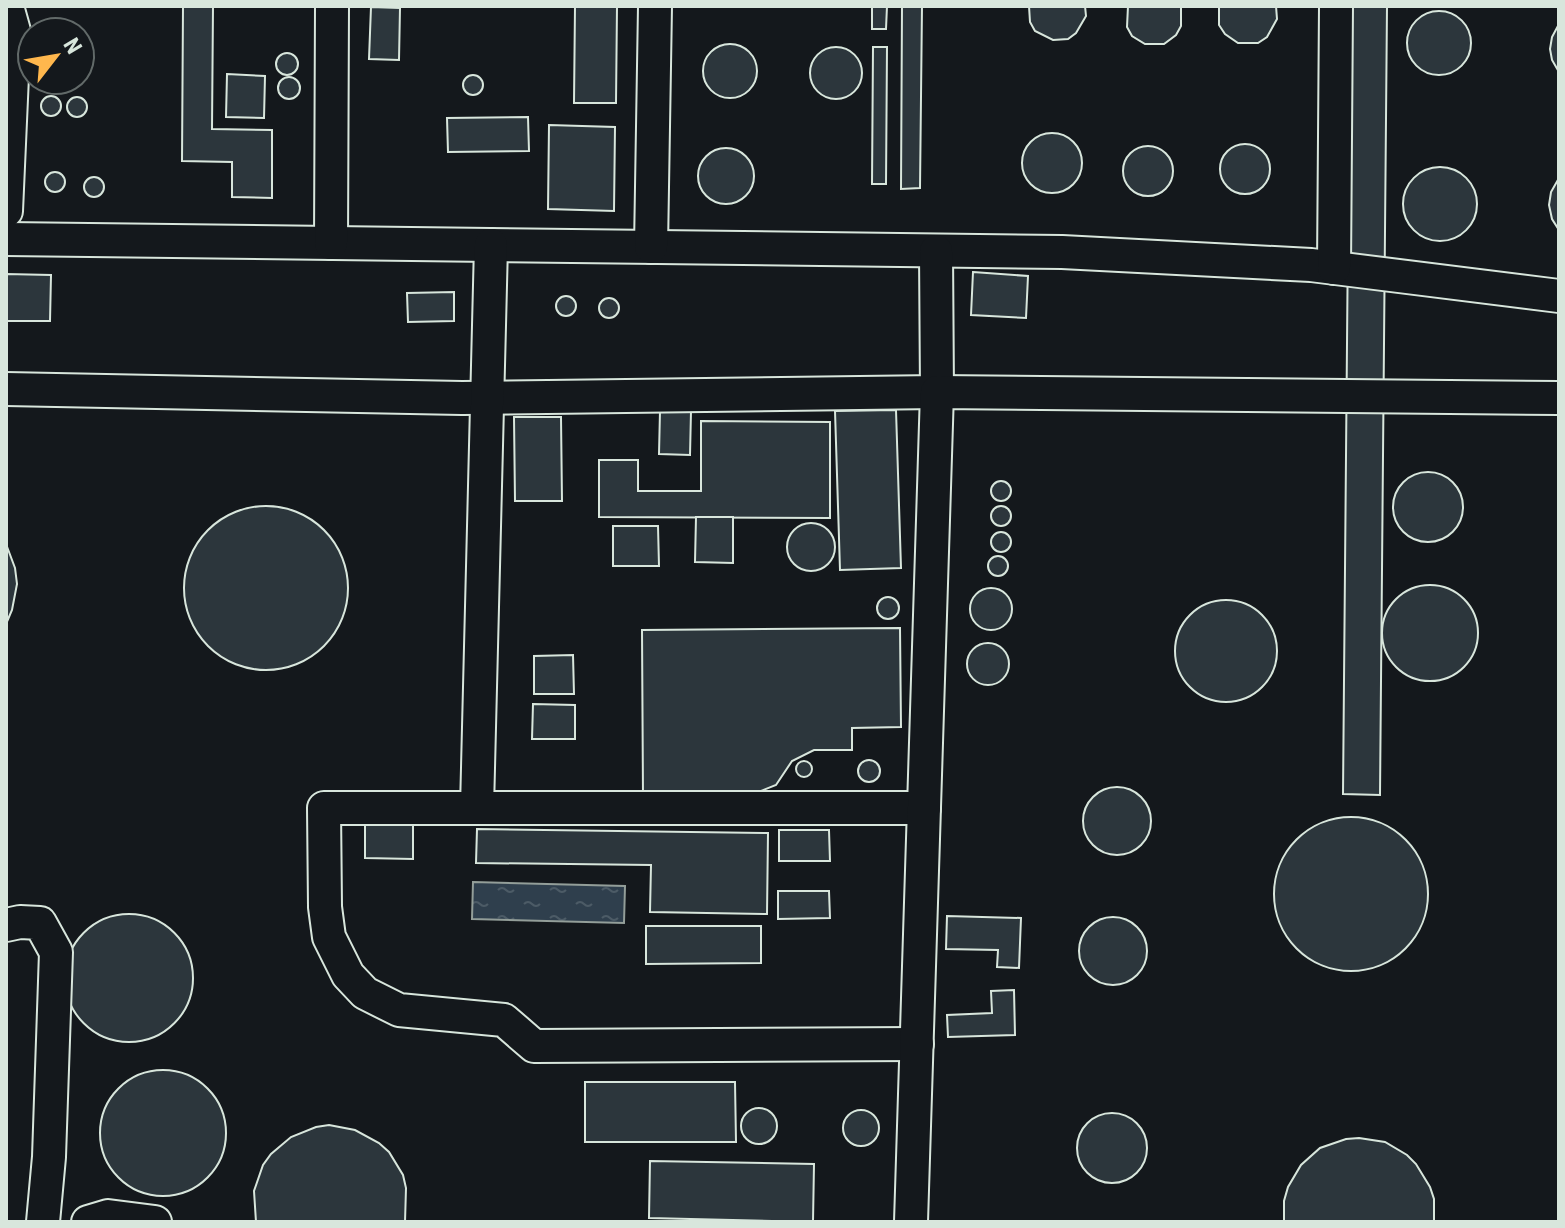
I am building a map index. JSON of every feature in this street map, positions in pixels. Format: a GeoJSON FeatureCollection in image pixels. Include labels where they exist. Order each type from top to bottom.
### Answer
{"type":"FeatureCollection","features":[{"type":"Feature","properties":{"kind":"lane"},"geometry":{"type":"LineString","coordinates":[[6,211],[14,31],[7,6]]}},
{"type":"Feature","properties":{"kind":"lane"},"geometry":{"type":"LineString","coordinates":[[331,243],[332,6]]}},
{"type":"Feature","properties":{"kind":"lane"},"geometry":{"type":"LineString","coordinates":[[651,247],[655,6]]}},
{"type":"Feature","properties":{"kind":"lane"},"geometry":{"type":"LineString","coordinates":[[1334,268],[1336,6]]}},
{"type":"Feature","properties":{"kind":"lane"},"geometry":{"type":"LineString","coordinates":[[6,239],[1062,252],[1334,268],[1559,296]]}},
{"type":"Feature","properties":{"kind":"lane"},"geometry":{"type":"LineString","coordinates":[[477,808],[491,245]]}},
{"type":"Feature","properties":{"kind":"lane"},"geometry":{"type":"LineString","coordinates":[[911,1222],[937,392],[936,251]]}},
{"type":"Feature","properties":{"kind":"lane"},"geometry":{"type":"LineString","coordinates":[[6,389],[487,397],[937,392],[1559,398]]}},
{"type":"Feature","properties":{"kind":"lane"},"geometry":{"type":"LineString","coordinates":[[917,1044],[534,1046],[504,1020],[399,1010],[365,993],[348,975],[329,937],[325,907],[324,808],[924,808]]}},
{"type":"Feature","properties":{"kind":"lane"},"geometry":{"type":"LineString","coordinates":[[6,925],[40,923],[56,952],[49,1157],[43,1222]]}},
{"type":"Feature","properties":{"kind":"lane"},"geometry":{"type":"LineString","coordinates":[[88,1222],[108,1216],[155,1222]]}},
{"type":"Feature","properties":{"kind":"water"},"geometry":{"type":"Polygon","coordinates":[[[473,882],[625,886],[624,923],[472,919],[473,882]]]}},
{"type":"Feature","properties":{"kind":"building"},"geometry":{"type":"Polygon","coordinates":[[[183,6],[213,6],[212,129],[272,130],[272,198],[232,197],[232,162],[182,161],[183,6]]]}},
{"type":"Feature","properties":{"kind":"building"},"geometry":{"type":"Polygon","coordinates":[[[575,6],[617,6],[616,103],[574,103],[575,6]]]}},
{"type":"Feature","properties":{"kind":"building"},"geometry":{"type":"Polygon","coordinates":[[[872,6],[887,6],[886,29],[872,29],[872,6]]]}},
{"type":"Feature","properties":{"kind":"building"},"geometry":{"type":"Polygon","coordinates":[[[902,6],[922,6],[920,188],[901,189],[902,6]]]}},
{"type":"Feature","properties":{"kind":"building"},"geometry":{"type":"Polygon","coordinates":[[[1029,6],[1085,6],[1086,16],[1076,33],[1068,39],[1053,40],[1035,31],[1030,22],[1029,6]]]}},
{"type":"Feature","properties":{"kind":"building"},"geometry":{"type":"Polygon","coordinates":[[[1128,6],[1181,6],[1181,26],[1176,35],[1164,44],[1145,44],[1132,36],[1127,27],[1128,6]]]}},
{"type":"Feature","properties":{"kind":"building"},"geometry":{"type":"Polygon","coordinates":[[[1219,6],[1276,6],[1277,19],[1267,37],[1258,43],[1238,43],[1225,34],[1219,25],[1219,6]]]}},
{"type":"Feature","properties":{"kind":"building"},"geometry":{"type":"Polygon","coordinates":[[[1350,6],[1387,6],[1380,795],[1343,794],[1350,6]]]}},
{"type":"Feature","properties":{"kind":"building"},"geometry":{"type":"Polygon","coordinates":[[[371,7],[400,8],[399,60],[369,59],[371,7]]]}},
{"type":"Feature","properties":{"kind":"building"},"geometry":{"type":"Polygon","coordinates":[[[1439,11],[1462,20],[1471,43],[1462,66],[1439,75],[1416,66],[1407,43],[1416,20],[1439,11]]]}},
{"type":"Feature","properties":{"kind":"building"},"geometry":{"type":"Polygon","coordinates":[[[1559,24],[1559,72],[1550,49],[1559,24]]]}},
{"type":"Feature","properties":{"kind":"building"},"geometry":{"type":"Polygon","coordinates":[[[730,44],[749,52],[757,71],[749,90],[730,98],[711,90],[703,71],[711,52],[730,44]]]}},
{"type":"Feature","properties":{"kind":"building"},"geometry":{"type":"Polygon","coordinates":[[[836,47],[854,55],[862,73],[854,91],[836,99],[818,91],[810,73],[818,55],[836,47]]]}},
{"type":"Feature","properties":{"kind":"building"},"geometry":{"type":"Polygon","coordinates":[[[873,47],[887,47],[886,184],[872,184],[873,47]]]}},
{"type":"Feature","properties":{"kind":"building"},"geometry":{"type":"Polygon","coordinates":[[[287,53],[298,64],[287,75],[276,64],[287,53]]]}},
{"type":"Feature","properties":{"kind":"building"},"geometry":{"type":"Polygon","coordinates":[[[227,74],[265,76],[264,118],[226,117],[227,74]]]}},
{"type":"Feature","properties":{"kind":"building"},"geometry":{"type":"Polygon","coordinates":[[[469,75],[477,75],[483,85],[477,95],[469,95],[463,89],[463,81],[469,75]]]}},
{"type":"Feature","properties":{"kind":"building"},"geometry":{"type":"Polygon","coordinates":[[[289,77],[300,88],[289,99],[278,88],[289,77]]]}},
{"type":"Feature","properties":{"kind":"building"},"geometry":{"type":"Polygon","coordinates":[[[47,96],[55,96],[61,102],[61,110],[55,116],[47,116],[41,110],[41,102],[47,96]]]}},
{"type":"Feature","properties":{"kind":"building"},"geometry":{"type":"Polygon","coordinates":[[[73,97],[81,97],[87,107],[81,117],[73,117],[67,111],[67,103],[73,97]]]}},
{"type":"Feature","properties":{"kind":"building"},"geometry":{"type":"Polygon","coordinates":[[[528,117],[529,151],[448,152],[447,118],[528,117]]]}},
{"type":"Feature","properties":{"kind":"building"},"geometry":{"type":"Polygon","coordinates":[[[549,125],[615,127],[614,211],[548,209],[549,125]]]}},
{"type":"Feature","properties":{"kind":"building"},"geometry":{"type":"Polygon","coordinates":[[[1052,133],[1064,135],[1073,142],[1080,151],[1080,175],[1073,184],[1064,191],[1052,193],[1040,191],[1031,184],[1024,175],[1022,163],[1024,151],[1031,142],[1040,135],[1052,133]]]}},
{"type":"Feature","properties":{"kind":"building"},"geometry":{"type":"Polygon","coordinates":[[[1245,144],[1263,151],[1270,169],[1263,187],[1245,194],[1227,187],[1220,169],[1227,151],[1245,144]]]}},
{"type":"Feature","properties":{"kind":"building"},"geometry":{"type":"Polygon","coordinates":[[[1148,146],[1166,153],[1173,171],[1166,189],[1148,196],[1130,189],[1123,171],[1130,153],[1148,146]]]}},
{"type":"Feature","properties":{"kind":"building"},"geometry":{"type":"Polygon","coordinates":[[[726,148],[746,156],[754,176],[746,196],[726,204],[706,196],[698,176],[706,156],[726,148]]]}},
{"type":"Feature","properties":{"kind":"building"},"geometry":{"type":"Polygon","coordinates":[[[1440,167],[1454,170],[1466,178],[1474,190],[1477,204],[1474,218],[1466,230],[1454,238],[1440,241],[1426,238],[1414,230],[1406,218],[1403,204],[1406,190],[1414,178],[1426,170],[1440,167]]]}},
{"type":"Feature","properties":{"kind":"building"},"geometry":{"type":"Polygon","coordinates":[[[51,172],[59,172],[65,182],[59,192],[51,192],[45,186],[45,178],[51,172]]]}},
{"type":"Feature","properties":{"kind":"building"},"geometry":{"type":"Polygon","coordinates":[[[90,177],[98,177],[104,187],[98,197],[90,197],[84,191],[84,183],[90,177]]]}},
{"type":"Feature","properties":{"kind":"building"},"geometry":{"type":"Polygon","coordinates":[[[1559,178],[1559,230],[1552,219],[1549,205],[1551,192],[1559,178]]]}},
{"type":"Feature","properties":{"kind":"building"},"geometry":{"type":"Polygon","coordinates":[[[973,272],[1028,276],[1026,318],[971,315],[973,272]]]}},
{"type":"Feature","properties":{"kind":"building"},"geometry":{"type":"Polygon","coordinates":[[[6,274],[51,275],[50,321],[6,321],[6,274]]]}},
{"type":"Feature","properties":{"kind":"building"},"geometry":{"type":"Polygon","coordinates":[[[454,292],[454,321],[408,322],[407,293],[454,292]]]}},
{"type":"Feature","properties":{"kind":"building"},"geometry":{"type":"Polygon","coordinates":[[[562,296],[570,296],[576,306],[570,316],[562,316],[556,310],[556,302],[562,296]]]}},
{"type":"Feature","properties":{"kind":"building"},"geometry":{"type":"Polygon","coordinates":[[[605,298],[613,298],[619,308],[613,318],[605,318],[599,312],[599,304],[605,298]]]}},
{"type":"Feature","properties":{"kind":"building"},"geometry":{"type":"Polygon","coordinates":[[[896,410],[901,568],[840,570],[835,411],[896,410]]]}},
{"type":"Feature","properties":{"kind":"building"},"geometry":{"type":"Polygon","coordinates":[[[660,411],[691,411],[690,455],[659,454],[660,411]]]}},
{"type":"Feature","properties":{"kind":"building"},"geometry":{"type":"Polygon","coordinates":[[[514,417],[561,417],[562,501],[515,501],[514,417]]]}},
{"type":"Feature","properties":{"kind":"building"},"geometry":{"type":"Polygon","coordinates":[[[701,421],[830,422],[830,518],[599,517],[599,460],[638,460],[638,491],[701,491],[701,421]]]}},
{"type":"Feature","properties":{"kind":"building"},"geometry":{"type":"Polygon","coordinates":[[[1428,472],[1453,482],[1463,507],[1453,532],[1428,542],[1403,532],[1393,507],[1403,482],[1428,472]]]}},
{"type":"Feature","properties":{"kind":"building"},"geometry":{"type":"Polygon","coordinates":[[[1001,481],[1008,484],[1011,491],[1008,498],[1001,501],[994,498],[991,491],[994,484],[1001,481]]]}},
{"type":"Feature","properties":{"kind":"building"},"geometry":{"type":"Polygon","coordinates":[[[266,506],[297,513],[324,530],[341,557],[348,588],[341,619],[324,646],[297,663],[266,670],[235,663],[208,646],[191,619],[184,588],[191,557],[208,530],[235,513],[266,506]]]}},
{"type":"Feature","properties":{"kind":"building"},"geometry":{"type":"Polygon","coordinates":[[[1001,506],[1008,509],[1011,516],[1008,523],[1001,526],[994,523],[991,516],[994,509],[1001,506]]]}},
{"type":"Feature","properties":{"kind":"building"},"geometry":{"type":"Polygon","coordinates":[[[696,517],[733,517],[733,563],[695,562],[696,517]]]}},
{"type":"Feature","properties":{"kind":"building"},"geometry":{"type":"Polygon","coordinates":[[[811,523],[828,530],[835,547],[828,564],[811,571],[794,564],[787,547],[794,530],[811,523]]]}},
{"type":"Feature","properties":{"kind":"building"},"geometry":{"type":"Polygon","coordinates":[[[613,526],[658,526],[659,566],[613,566],[613,526]]]}},
{"type":"Feature","properties":{"kind":"building"},"geometry":{"type":"Polygon","coordinates":[[[1001,532],[1008,535],[1011,542],[1008,549],[1001,552],[994,549],[991,542],[994,535],[1001,532]]]}},
{"type":"Feature","properties":{"kind":"building"},"geometry":{"type":"Polygon","coordinates":[[[6,544],[17,584],[6,624],[6,544]]]}},
{"type":"Feature","properties":{"kind":"building"},"geometry":{"type":"Polygon","coordinates":[[[998,556],[1005,559],[1008,566],[1005,573],[998,576],[991,573],[988,566],[991,559],[998,556]]]}},
{"type":"Feature","properties":{"kind":"building"},"geometry":{"type":"Polygon","coordinates":[[[1430,585],[1448,589],[1464,599],[1474,615],[1478,633],[1474,651],[1464,667],[1448,677],[1430,681],[1412,677],[1396,667],[1386,651],[1382,633],[1386,615],[1396,599],[1412,589],[1430,585]]]}},
{"type":"Feature","properties":{"kind":"building"},"geometry":{"type":"Polygon","coordinates":[[[991,588],[1006,594],[1012,609],[1006,624],[991,630],[976,624],[970,609],[976,594],[991,588]]]}},
{"type":"Feature","properties":{"kind":"building"},"geometry":{"type":"Polygon","coordinates":[[[884,597],[892,597],[899,608],[892,619],[884,619],[877,612],[877,604],[884,597]]]}},
{"type":"Feature","properties":{"kind":"building"},"geometry":{"type":"Polygon","coordinates":[[[1226,600],[1246,604],[1262,615],[1273,631],[1277,651],[1273,671],[1262,687],[1246,698],[1226,702],[1206,698],[1190,687],[1179,671],[1175,651],[1179,631],[1190,615],[1206,604],[1226,600]]]}},
{"type":"Feature","properties":{"kind":"building"},"geometry":{"type":"Polygon","coordinates":[[[900,628],[901,727],[852,728],[852,750],[814,750],[792,761],[776,785],[748,796],[643,797],[642,630],[900,628]]]}},
{"type":"Feature","properties":{"kind":"building"},"geometry":{"type":"Polygon","coordinates":[[[988,643],[1003,649],[1009,664],[1003,679],[988,685],[973,679],[967,664],[973,649],[988,643]]]}},
{"type":"Feature","properties":{"kind":"building"},"geometry":{"type":"Polygon","coordinates":[[[573,655],[574,694],[534,694],[534,656],[573,655]]]}},
{"type":"Feature","properties":{"kind":"building"},"geometry":{"type":"Polygon","coordinates":[[[533,704],[575,705],[575,739],[532,739],[533,704]]]}},
{"type":"Feature","properties":{"kind":"building"},"geometry":{"type":"Polygon","coordinates":[[[865,760],[873,760],[880,771],[873,782],[865,782],[858,775],[858,767],[865,760]]]}},
{"type":"Feature","properties":{"kind":"building"},"geometry":{"type":"Polygon","coordinates":[[[804,761],[810,763],[810,775],[804,777],[798,775],[796,769],[798,763],[804,761]]]}},
{"type":"Feature","properties":{"kind":"building"},"geometry":{"type":"Polygon","coordinates":[[[1117,787],[1141,797],[1151,821],[1141,845],[1117,855],[1093,845],[1083,821],[1093,797],[1117,787]]]}},
{"type":"Feature","properties":{"kind":"building"},"geometry":{"type":"Polygon","coordinates":[[[1351,817],[1381,822],[1406,839],[1423,864],[1428,894],[1423,924],[1406,949],[1381,966],[1351,971],[1321,966],[1296,949],[1279,924],[1274,894],[1279,864],[1296,839],[1321,822],[1351,817]]]}},
{"type":"Feature","properties":{"kind":"building"},"geometry":{"type":"Polygon","coordinates":[[[365,822],[413,823],[413,859],[365,858],[365,822]]]}},
{"type":"Feature","properties":{"kind":"building"},"geometry":{"type":"Polygon","coordinates":[[[477,829],[768,833],[767,914],[650,912],[651,865],[476,863],[477,829]]]}},
{"type":"Feature","properties":{"kind":"building"},"geometry":{"type":"Polygon","coordinates":[[[779,830],[829,830],[830,861],[779,861],[779,830]]]}},
{"type":"Feature","properties":{"kind":"building"},"geometry":{"type":"Polygon","coordinates":[[[778,891],[829,891],[830,918],[778,919],[778,891]]]}},
{"type":"Feature","properties":{"kind":"building"},"geometry":{"type":"Polygon","coordinates":[[[129,914],[154,919],[174,933],[188,953],[193,978],[188,1003],[174,1023],[154,1037],[129,1042],[104,1037],[84,1023],[70,1003],[65,978],[70,953],[84,933],[104,919],[129,914]]]}},
{"type":"Feature","properties":{"kind":"building"},"geometry":{"type":"Polygon","coordinates":[[[947,916],[1021,918],[1019,968],[997,967],[998,950],[946,949],[947,916]]]}},
{"type":"Feature","properties":{"kind":"building"},"geometry":{"type":"Polygon","coordinates":[[[1113,917],[1137,927],[1147,951],[1137,975],[1113,985],[1089,975],[1079,951],[1089,927],[1113,917]]]}},
{"type":"Feature","properties":{"kind":"building"},"geometry":{"type":"Polygon","coordinates":[[[646,926],[761,926],[761,963],[646,964],[646,926]]]}},
{"type":"Feature","properties":{"kind":"building"},"geometry":{"type":"Polygon","coordinates":[[[1014,990],[1015,1035],[948,1037],[947,1015],[992,1013],[991,991],[1014,990]]]}},
{"type":"Feature","properties":{"kind":"building"},"geometry":{"type":"Polygon","coordinates":[[[163,1070],[187,1075],[208,1088],[221,1109],[226,1133],[221,1157],[208,1178],[187,1191],[163,1196],[139,1191],[118,1178],[105,1157],[100,1133],[105,1109],[118,1088],[139,1075],[163,1070]]]}},
{"type":"Feature","properties":{"kind":"building"},"geometry":{"type":"Polygon","coordinates":[[[585,1082],[735,1082],[736,1142],[585,1142],[585,1082]]]}},
{"type":"Feature","properties":{"kind":"building"},"geometry":{"type":"Polygon","coordinates":[[[759,1108],[772,1113],[777,1126],[772,1139],[759,1144],[746,1139],[741,1126],[746,1113],[759,1108]]]}},
{"type":"Feature","properties":{"kind":"building"},"geometry":{"type":"Polygon","coordinates":[[[861,1110],[874,1115],[879,1128],[874,1141],[861,1146],[848,1141],[843,1128],[848,1115],[861,1110]]]}},
{"type":"Feature","properties":{"kind":"building"},"geometry":{"type":"Polygon","coordinates":[[[1119,1113],[1141,1128],[1147,1148],[1145,1162],[1137,1173],[1126,1181],[1105,1183],[1087,1173],[1079,1162],[1077,1141],[1087,1123],[1098,1115],[1119,1113]]]}},
{"type":"Feature","properties":{"kind":"building"},"geometry":{"type":"Polygon","coordinates":[[[329,1125],[355,1130],[389,1152],[403,1175],[406,1188],[405,1222],[256,1222],[254,1191],[263,1165],[271,1154],[291,1137],[329,1125]]]}},
{"type":"Feature","properties":{"kind":"building"},"geometry":{"type":"Polygon","coordinates":[[[1359,1138],[1385,1142],[1416,1164],[1434,1199],[1434,1222],[1284,1222],[1288,1187],[1301,1165],[1320,1148],[1359,1138]]]}},
{"type":"Feature","properties":{"kind":"building"},"geometry":{"type":"Polygon","coordinates":[[[650,1161],[814,1164],[813,1222],[649,1218],[650,1161]]]}}]}
